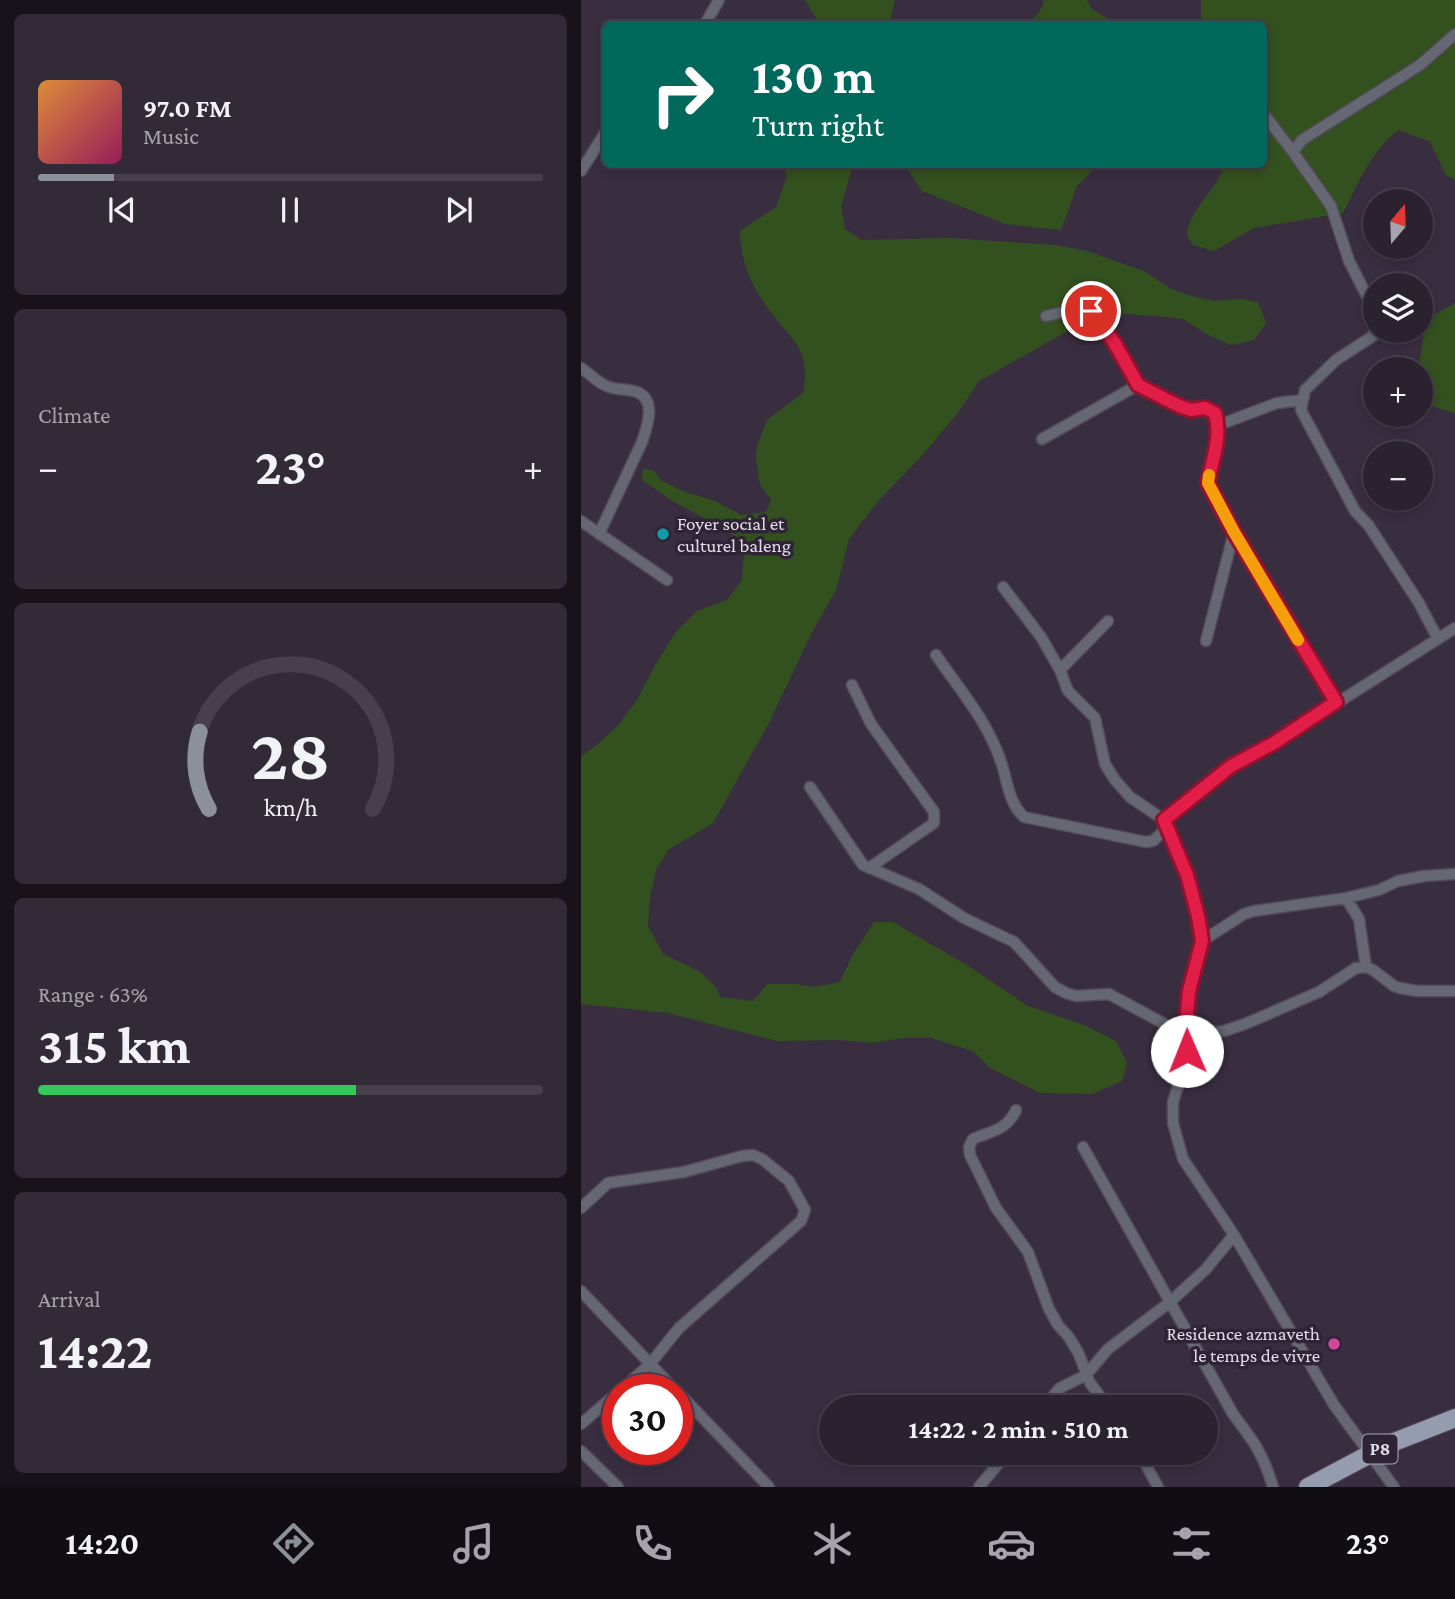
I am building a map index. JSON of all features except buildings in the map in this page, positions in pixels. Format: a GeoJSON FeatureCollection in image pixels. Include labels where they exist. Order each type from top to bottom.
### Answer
{"type":"FeatureCollection","features":[{"type":"Feature","properties":{"kind":"main road","name":"P8"},"geometry":{"type":"LineString","coordinates":[[1308,1487],[1369,1454],[1455,1418]]}},
{"type":"Feature","properties":{"kind":"street"},"geometry":{"type":"LineString","coordinates":[[707,21],[719,0]]}},
{"type":"Feature","properties":{"kind":"street"},"geometry":{"type":"LineString","coordinates":[[1293,152],[1303,140],[1420,65],[1455,34]]}},
{"type":"Feature","properties":{"kind":"street"},"geometry":{"type":"LineString","coordinates":[[1267,118],[1331,206],[1349,261],[1363,288]]}},
{"type":"Feature","properties":{"kind":"street"},"geometry":{"type":"LineString","coordinates":[[581,171],[602,138]]}},
{"type":"Feature","properties":{"kind":"street"},"geometry":{"type":"LineString","coordinates":[[1046,316],[1076,309],[1091,311],[1114,342],[1138,385],[1179,406],[1191,410],[1205,408],[1215,413],[1219,425],[1208,483],[1234,532],[1336,702]]}},
{"type":"Feature","properties":{"kind":"street"},"geometry":{"type":"LineString","coordinates":[[1363,342],[1336,360],[1305,390],[1301,410],[1355,511],[1369,526],[1419,603],[1438,639]]}},
{"type":"Feature","properties":{"kind":"street"},"geometry":{"type":"LineString","coordinates":[[581,368],[610,388],[637,392],[645,397],[649,405],[648,427],[599,534]]}},
{"type":"Feature","properties":{"kind":"street"},"geometry":{"type":"LineString","coordinates":[[1042,439],[1138,385]]}},
{"type":"Feature","properties":{"kind":"street"},"geometry":{"type":"LineString","coordinates":[[1219,425],[1277,403],[1303,400]]}},
{"type":"Feature","properties":{"kind":"street"},"geometry":{"type":"LineString","coordinates":[[581,521],[667,580]]}},
{"type":"Feature","properties":{"kind":"street"},"geometry":{"type":"LineString","coordinates":[[1206,641],[1234,532]]}},
{"type":"Feature","properties":{"kind":"street"},"geometry":{"type":"LineString","coordinates":[[1003,587],[1041,637],[1060,670],[1067,691],[1097,722],[1099,745],[1105,764],[1115,780],[1130,797],[1166,824],[1187,875],[1202,941],[1189,991],[1185,1035],[1187,1058],[1173,1102],[1173,1123],[1183,1159],[1234,1235],[1333,1405],[1394,1487]]}},
{"type":"Feature","properties":{"kind":"street"},"geometry":{"type":"LineString","coordinates":[[1060,670],[1108,621]]}},
{"type":"Feature","properties":{"kind":"street"},"geometry":{"type":"LineString","coordinates":[[936,655],[995,742],[1014,809],[1024,817],[1146,842],[1153,841],[1166,824],[1231,766],[1274,743],[1438,639],[1454,632]]}},
{"type":"Feature","properties":{"kind":"street"},"geometry":{"type":"LineString","coordinates":[[852,685],[871,724],[935,817],[934,823],[869,868]]}},
{"type":"Feature","properties":{"kind":"street"},"geometry":{"type":"LineString","coordinates":[[810,787],[857,859],[869,868],[919,888],[964,918],[1014,943],[1055,987],[1066,993],[1076,996],[1108,994],[1185,1035],[1224,1031],[1245,1024],[1319,992],[1356,968],[1366,967],[1400,988],[1455,991]]}},
{"type":"Feature","properties":{"kind":"street"},"geometry":{"type":"LineString","coordinates":[[1202,941],[1244,914],[1254,911],[1346,898],[1379,890],[1398,881],[1455,874]]}},
{"type":"Feature","properties":{"kind":"street"},"geometry":{"type":"LineString","coordinates":[[1346,898],[1359,919],[1366,967]]}},
{"type":"Feature","properties":{"kind":"street"},"geometry":{"type":"LineString","coordinates":[[1016,1110],[1011,1122],[973,1139],[969,1147],[970,1155],[996,1208],[1028,1252],[1049,1309],[1078,1352],[1086,1375],[1100,1395]]}},
{"type":"Feature","properties":{"kind":"street"},"geometry":{"type":"LineString","coordinates":[[1083,1146],[1233,1414],[1257,1444],[1273,1487]]}},
{"type":"Feature","properties":{"kind":"street"},"geometry":{"type":"LineString","coordinates":[[581,1208],[608,1183],[684,1172],[753,1155],[789,1181],[805,1210],[801,1221],[679,1328],[639,1374]]}},
{"type":"Feature","properties":{"kind":"street"},"geometry":{"type":"LineString","coordinates":[[1054,1395],[1060,1388],[1086,1375],[1108,1349],[1170,1302],[1206,1269],[1234,1235]]}},
{"type":"Feature","properties":{"kind":"street"},"geometry":{"type":"LineString","coordinates":[[581,1291],[660,1374]]}},
{"type":"Feature","properties":{"kind":"street"},"geometry":{"type":"LineString","coordinates":[[581,1424],[602,1406]]}},
{"type":"Feature","properties":{"kind":"street"},"geometry":{"type":"LineString","coordinates":[[693,1408],[769,1487]]}},
{"type":"Feature","properties":{"kind":"street"},"geometry":{"type":"LineString","coordinates":[[581,1451],[618,1487]]}},
{"type":"Feature","properties":{"kind":"street"},"geometry":{"type":"LineString","coordinates":[[979,1487],[997,1465]]}},
{"type":"Feature","properties":{"kind":"street"},"geometry":{"type":"LineString","coordinates":[[1146,1465],[1158,1487]]}},
{"type":"Feature","properties":{"kind":"green space"},"geometry":{"type":"Polygon","coordinates":[[[805,0],[895,0],[890,21],[818,21],[805,0]]]}},
{"type":"Feature","properties":{"kind":"green space"},"geometry":{"type":"Polygon","coordinates":[[[1044,0],[1087,0],[1092,9],[1111,21],[1029,21],[1042,7],[1044,0]]]}},
{"type":"Feature","properties":{"kind":"green space"},"geometry":{"type":"Polygon","coordinates":[[[1201,0],[1455,0],[1455,180],[1446,175],[1430,142],[1399,130],[1373,157],[1343,213],[1254,228],[1214,251],[1193,245],[1187,236],[1189,226],[1223,168],[1267,168],[1267,21],[1200,21],[1201,0]]]}},
{"type":"Feature","properties":{"kind":"green space"},"geometry":{"type":"Polygon","coordinates":[[[784,168],[852,168],[841,206],[845,229],[862,240],[948,238],[1056,245],[1087,251],[1144,271],[1171,289],[1191,296],[1215,301],[1242,299],[1258,302],[1266,323],[1254,340],[1231,345],[1208,335],[1183,319],[1125,314],[1075,327],[979,381],[957,414],[879,500],[849,539],[836,590],[811,634],[768,725],[713,823],[668,850],[656,870],[650,897],[648,926],[663,954],[699,971],[716,987],[720,997],[753,1001],[768,984],[814,987],[840,982],[852,956],[874,922],[893,922],[967,965],[1028,1006],[1084,1025],[1116,1041],[1127,1063],[1122,1081],[1092,1094],[1040,1093],[990,1068],[973,1051],[931,1038],[902,1038],[873,1043],[842,1040],[777,1041],[668,1013],[581,1004],[581,756],[618,725],[637,700],[676,632],[697,611],[727,600],[742,580],[744,551],[729,531],[674,502],[642,480],[643,468],[654,471],[662,481],[685,492],[715,501],[741,515],[766,512],[771,500],[760,485],[757,446],[767,420],[803,393],[805,366],[799,348],[770,311],[748,273],[740,231],[776,207],[787,177],[784,168]]]}},
{"type":"Feature","properties":{"kind":"green space"},"geometry":{"type":"Polygon","coordinates":[[[907,168],[1095,168],[1077,186],[1061,230],[1005,224],[922,191],[907,168]]]}},
{"type":"Feature","properties":{"kind":"green space"},"geometry":{"type":"Polygon","coordinates":[[[1455,303],[1455,413],[1433,406],[1433,357],[1420,357],[1422,343],[1433,343],[1433,315],[1455,303]]]}},
{"type":"Feature","properties":{"kind":"slow traffic"},"geometry":{"type":"LineString","coordinates":[[1209,475],[1208,483],[1234,532],[1298,640]]}},
{"type":"Feature","properties":{"kind":"place","name":"Foyer social et culturel baleng"},"geometry":{"type":"Point","coordinates":[663,534]}},
{"type":"Feature","properties":{"kind":"place","name":"Residence azmaveth le temps de vivre"},"geometry":{"type":"Point","coordinates":[1334,1344]}},
{"type":"Feature","properties":{"kind":"route"},"geometry":{"type":"LineString","coordinates":[[1091,311],[1114,342],[1138,385],[1179,406],[1191,410],[1205,408],[1215,413],[1219,425],[1208,483],[1234,532],[1336,702],[1274,743],[1231,766],[1164,820],[1187,875],[1202,941],[1189,991],[1185,1035],[1187,1051]]}}]}
